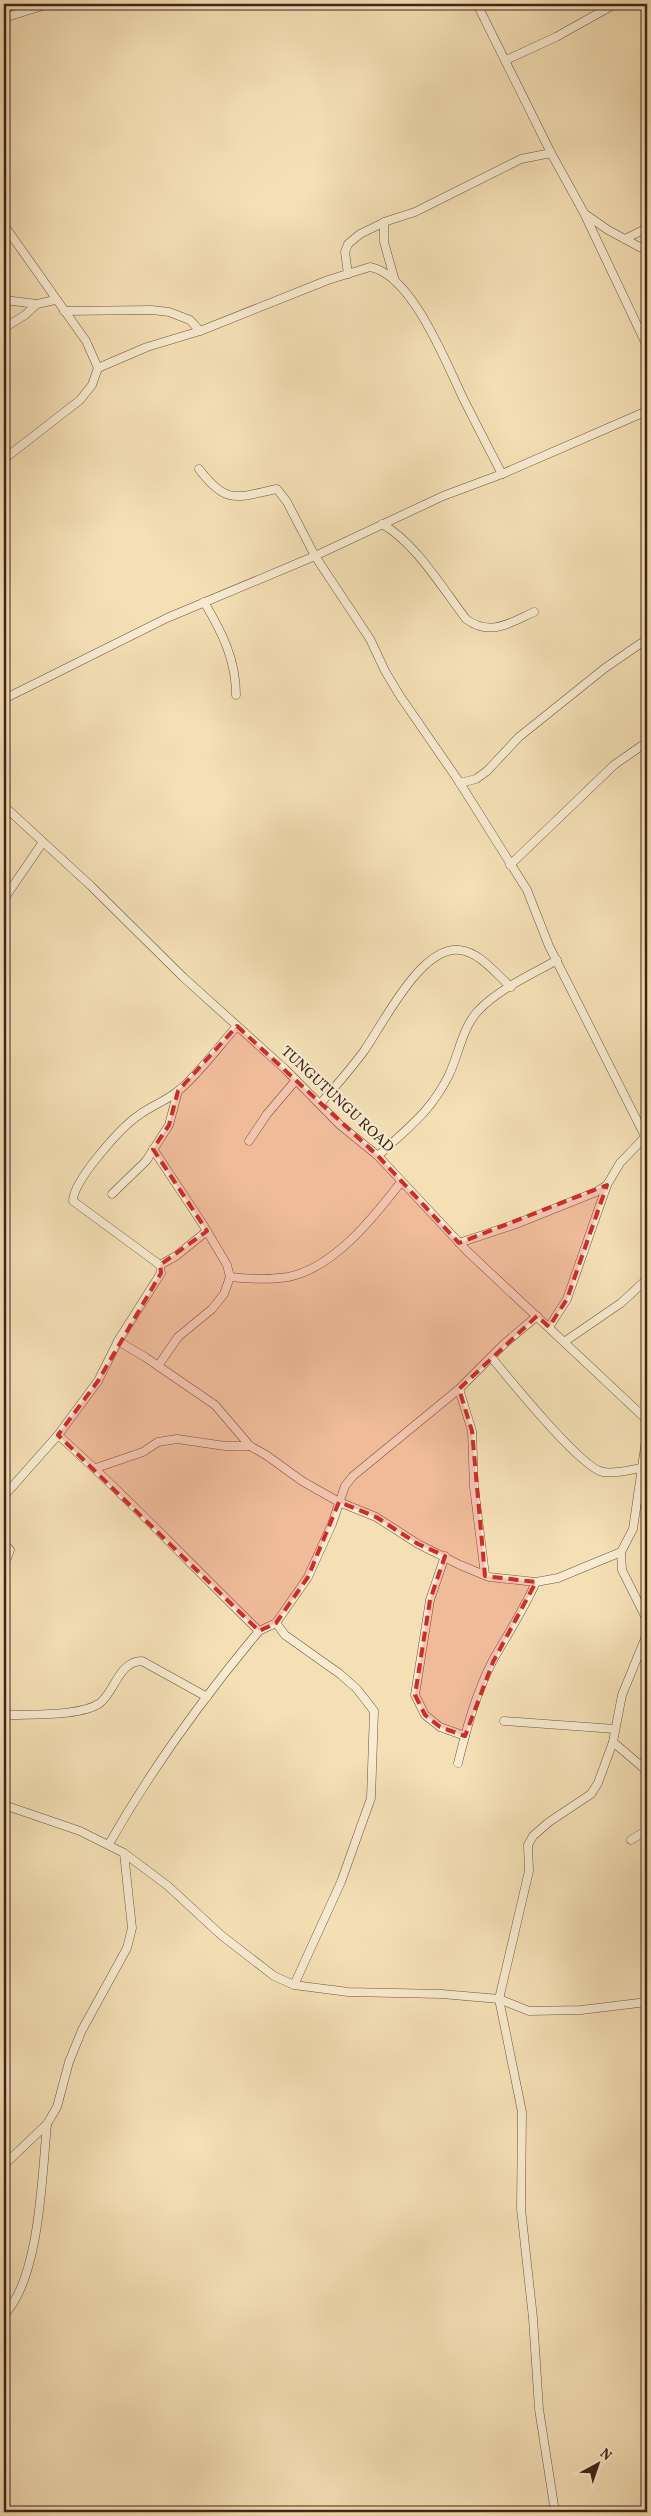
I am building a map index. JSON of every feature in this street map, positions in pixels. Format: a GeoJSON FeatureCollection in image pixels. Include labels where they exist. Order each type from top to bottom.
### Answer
{"type":"FeatureCollection","features":[{"type":"Feature","properties":{"kind":"street"},"geometry":{"type":"LineString","coordinates":[[4,18],[48,4]]}},
{"type":"Feature","properties":{"kind":"street"},"geometry":{"type":"LineString","coordinates":[[477,4],[551,153],[584,213],[647,346]]}},
{"type":"Feature","properties":{"kind":"street"},"geometry":{"type":"LineString","coordinates":[[506,60],[556,37],[615,4]]}},
{"type":"Feature","properties":{"kind":"street"},"geometry":{"type":"LineString","coordinates":[[348,274],[345,252],[348,244],[360,234],[384,222],[415,212],[521,159],[551,153]]}},
{"type":"Feature","properties":{"kind":"street"},"geometry":{"type":"LineString","coordinates":[[584,213],[625,240],[647,251]]}},
{"type":"Feature","properties":{"kind":"street"},"geometry":{"type":"LineString","coordinates":[[384,222],[384,242],[396,283]]}},
{"type":"Feature","properties":{"kind":"street"},"geometry":{"type":"LineString","coordinates":[[4,225],[86,341],[98,368],[92,385],[80,400],[4,460]]}},
{"type":"Feature","properties":{"kind":"street"},"geometry":{"type":"LineString","coordinates":[[625,240],[647,228]]}},
{"type":"Feature","properties":{"kind":"street"},"geometry":{"type":"LineString","coordinates":[[98,368],[147,347],[200,331],[348,274],[370,267],[377,268],[396,283],[433,331],[460,391],[502,474]]}},
{"type":"Feature","properties":{"kind":"street"},"geometry":{"type":"LineString","coordinates":[[4,300],[37,304],[56,300]]}},
{"type":"Feature","properties":{"kind":"street"},"geometry":{"type":"LineString","coordinates":[[4,328],[25,316],[37,304]]}},
{"type":"Feature","properties":{"kind":"street"},"geometry":{"type":"LineString","coordinates":[[64,311],[152,310],[169,312],[190,320],[200,331]]}},
{"type":"Feature","properties":{"kind":"street"},"geometry":{"type":"LineString","coordinates":[[4,699],[204,602],[315,556],[444,496],[502,474],[647,411]]}},
{"type":"Feature","properties":{"kind":"street"},"geometry":{"type":"LineString","coordinates":[[199,469],[211,484],[231,496],[248,497],[277,489],[287,502],[315,556],[370,639],[384,671],[460,783],[527,890],[557,960],[646,1136]]}},
{"type":"Feature","properties":{"kind":"street"},"geometry":{"type":"LineString","coordinates":[[382,524],[395,531],[410,547],[466,619],[472,624],[484,628],[496,628],[534,612]]}},
{"type":"Feature","properties":{"kind":"street"},"geometry":{"type":"LineString","coordinates":[[204,602],[222,631],[229,648],[236,679],[236,695]]}},
{"type":"Feature","properties":{"kind":"street"},"geometry":{"type":"LineString","coordinates":[[460,783],[470,782],[482,775],[519,737],[605,668],[647,639]]}},
{"type":"Feature","properties":{"kind":"street"},"geometry":{"type":"LineString","coordinates":[[510,865],[614,765],[647,742]]}},
{"type":"Feature","properties":{"kind":"street","name":"TUNGUTUNGU ROAD"},"geometry":{"type":"LineString","coordinates":[[4,806],[320,1104],[378,1156],[459,1243],[647,1420]]}},
{"type":"Feature","properties":{"kind":"street"},"geometry":{"type":"LineString","coordinates":[[4,899],[42,842]]}},
{"type":"Feature","properties":{"kind":"street"},"geometry":{"type":"LineString","coordinates":[[320,1104],[364,1052],[402,991],[434,957],[448,950],[460,950],[473,954],[511,987]]}},
{"type":"Feature","properties":{"kind":"street"},"geometry":{"type":"LineString","coordinates":[[378,1156],[425,1114],[432,1104],[448,1076],[477,1012],[511,987],[557,960]]}},
{"type":"Feature","properties":{"kind":"street"},"geometry":{"type":"LineString","coordinates":[[4,1496],[58,1435],[98,1381],[118,1341],[161,1273],[160,1265],[73,1201],[73,1194],[80,1181],[114,1137],[138,1116],[178,1091],[237,1026]]}},
{"type":"Feature","properties":{"kind":"street"},"geometry":{"type":"LineString","coordinates":[[249,1141],[267,1114],[296,1080]]}},
{"type":"Feature","properties":{"kind":"street"},"geometry":{"type":"LineString","coordinates":[[112,1194],[146,1161],[168,1124],[178,1091]]}},
{"type":"Feature","properties":{"kind":"street"},"geometry":{"type":"LineString","coordinates":[[549,1327],[568,1300],[607,1186],[620,1164],[646,1136],[647,1125]]}},
{"type":"Feature","properties":{"kind":"street"},"geometry":{"type":"LineString","coordinates":[[153,1150],[207,1231],[226,1265],[230,1277],[224,1294],[212,1309],[178,1337],[158,1366]]}},
{"type":"Feature","properties":{"kind":"street"},"geometry":{"type":"LineString","coordinates":[[230,1277],[266,1280],[290,1276],[316,1265],[360,1232],[401,1182]]}},
{"type":"Feature","properties":{"kind":"street"},"geometry":{"type":"LineString","coordinates":[[459,1243],[549,1211],[607,1186]]}},
{"type":"Feature","properties":{"kind":"street"},"geometry":{"type":"LineString","coordinates":[[160,1265],[176,1256],[207,1231]]}},
{"type":"Feature","properties":{"kind":"street"},"geometry":{"type":"LineString","coordinates":[[564,1342],[621,1303],[647,1279]]}},
{"type":"Feature","properties":{"kind":"street"},"geometry":{"type":"LineString","coordinates":[[109,1844],[160,1760],[207,1696],[259,1631],[276,1623],[308,1577],[332,1524],[345,1486],[353,1476],[459,1389],[510,1338],[537,1316]]}},
{"type":"Feature","properties":{"kind":"street"},"geometry":{"type":"LineString","coordinates":[[118,1341],[215,1405],[250,1446],[266,1455],[302,1482],[339,1502],[376,1517],[418,1544],[485,1575],[536,1582],[558,1578],[621,1552]]}},
{"type":"Feature","properties":{"kind":"street"},"geometry":{"type":"LineString","coordinates":[[492,1358],[583,1461],[602,1472],[641,1468]]}},
{"type":"Feature","properties":{"kind":"street"},"geometry":{"type":"LineString","coordinates":[[459,1389],[472,1431],[474,1487],[485,1575]]}},
{"type":"Feature","properties":{"kind":"street"},"geometry":{"type":"LineString","coordinates":[[647,1433],[633,1529],[621,1552],[622,1570],[647,1620]]}},
{"type":"Feature","properties":{"kind":"street"},"geometry":{"type":"LineString","coordinates":[[58,1435],[96,1468],[159,1530],[207,1582],[259,1631]]}},
{"type":"Feature","properties":{"kind":"street"},"geometry":{"type":"LineString","coordinates":[[96,1468],[143,1452],[158,1442],[168,1440],[177,1439],[225,1446],[250,1446]]}},
{"type":"Feature","properties":{"kind":"street"},"geometry":{"type":"LineString","coordinates":[[4,1543],[10,1550],[8,1558],[4,1561]]}},
{"type":"Feature","properties":{"kind":"street"},"geometry":{"type":"LineString","coordinates":[[445,1556],[430,1600],[415,1695],[425,1715],[440,1726],[464,1736]]}},
{"type":"Feature","properties":{"kind":"street"},"geometry":{"type":"LineString","coordinates":[[458,1763],[471,1711],[492,1662],[525,1607],[536,1582]]}},
{"type":"Feature","properties":{"kind":"street"},"geometry":{"type":"LineString","coordinates":[[276,1623],[285,1634],[357,1689],[374,1711],[371,1798],[341,1882],[294,1985]]}},
{"type":"Feature","properties":{"kind":"street"},"geometry":{"type":"LineString","coordinates":[[555,2512],[539,2408],[533,2318],[521,2209],[522,2112],[499,1998],[529,1871],[528,1846],[533,1836],[549,1822],[591,1794],[606,1764],[613,1742],[622,1695],[647,1640]]}},
{"type":"Feature","properties":{"kind":"street"},"geometry":{"type":"LineString","coordinates":[[4,1714],[37,1714],[94,1707],[102,1701],[127,1665],[134,1661],[142,1662],[207,1696]]}},
{"type":"Feature","properties":{"kind":"street"},"geometry":{"type":"LineString","coordinates":[[504,1722],[615,1730]]}},
{"type":"Feature","properties":{"kind":"street"},"geometry":{"type":"LineString","coordinates":[[613,1742],[647,1771]]}},
{"type":"Feature","properties":{"kind":"street"},"geometry":{"type":"LineString","coordinates":[[4,1805],[80,1831],[124,1853],[168,1886],[221,1935],[274,1976],[294,1985],[348,1992],[442,1994],[499,1998],[529,2011],[552,2012],[619,2007],[647,2002]]}},
{"type":"Feature","properties":{"kind":"street"},"geometry":{"type":"LineString","coordinates":[[631,1840],[647,1830]]}},
{"type":"Feature","properties":{"kind":"street"},"geometry":{"type":"LineString","coordinates":[[4,2165],[47,2124],[57,2107],[69,2062],[82,2030],[127,1948],[132,1928],[124,1853]]}},
{"type":"Feature","properties":{"kind":"street"},"geometry":{"type":"LineString","coordinates":[[4,2315],[16,2299],[31,2256],[47,2124]]}},
{"type":"Feature","properties":{"kind":"highlighted area"},"geometry":{"type":"Polygon","coordinates":[[[237,1026],[378,1156],[459,1243],[607,1185],[567,1299],[549,1327],[537,1316],[459,1389],[472,1431],[485,1576],[536,1582],[493,1662],[465,1736],[440,1727],[425,1715],[415,1695],[430,1600],[445,1556],[418,1544],[376,1517],[339,1502],[308,1577],[276,1623],[259,1631],[58,1435],[98,1381],[161,1273],[160,1265],[207,1231],[153,1149],[169,1125],[178,1091],[237,1026]]]}}]}
